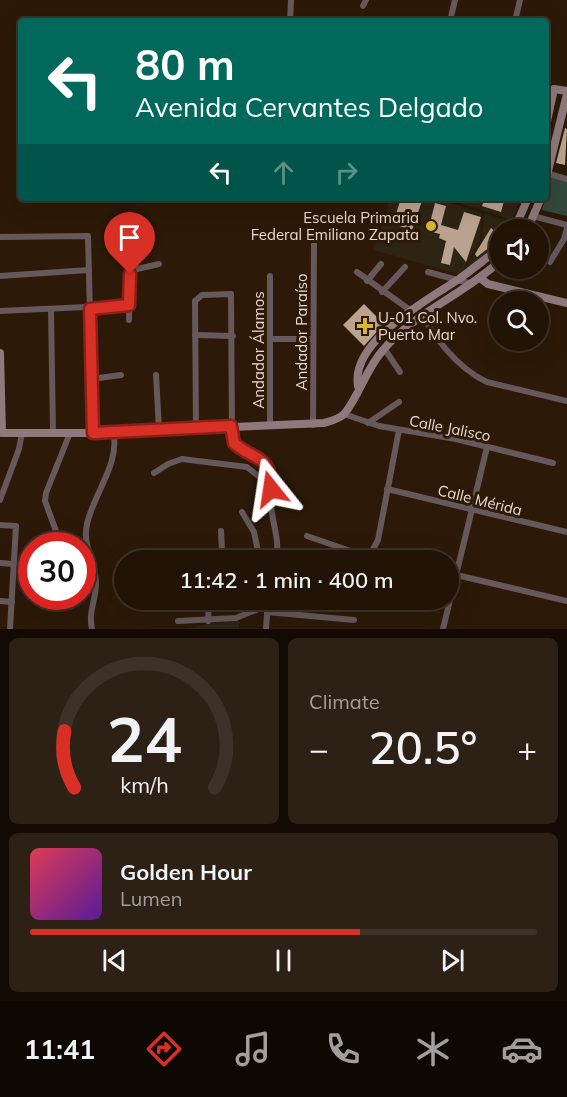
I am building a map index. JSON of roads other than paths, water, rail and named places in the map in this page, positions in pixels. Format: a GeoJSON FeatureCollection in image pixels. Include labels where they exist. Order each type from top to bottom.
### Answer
{"type":"FeatureCollection","features":[{"type":"Feature","properties":{"kind":"street"},"geometry":{"type":"LineString","coordinates":[[290,18],[291,0]]}},
{"type":"Feature","properties":{"kind":"street"},"geometry":{"type":"LineString","coordinates":[[451,18],[455,0]]}},
{"type":"Feature","properties":{"kind":"street"},"geometry":{"type":"LineString","coordinates":[[516,18],[520,0]]}},
{"type":"Feature","properties":{"kind":"street"},"geometry":{"type":"LineString","coordinates":[[549,167],[567,93],[550,88]]}},
{"type":"Feature","properties":{"kind":"street"},"geometry":{"type":"LineString","coordinates":[[549,175],[567,179]]}},
{"type":"Feature","properties":{"kind":"street"},"geometry":{"type":"LineString","coordinates":[[519,219],[527,201]]}},
{"type":"Feature","properties":{"kind":"street"},"geometry":{"type":"LineString","coordinates":[[532,219],[539,201]]}},
{"type":"Feature","properties":{"kind":"street"},"geometry":{"type":"LineString","coordinates":[[533,216],[567,226],[564,240],[550,262]]}},
{"type":"Feature","properties":{"kind":"street"},"geometry":{"type":"LineString","coordinates":[[0,237],[88,236],[93,433]]}},
{"type":"Feature","properties":{"kind":"street","name":"Andador Paraíso"},"geometry":{"type":"LineString","coordinates":[[313,425],[314,240]]}},
{"type":"Feature","properties":{"kind":"street"},"geometry":{"type":"LineString","coordinates":[[400,372],[379,350],[380,336],[413,308],[489,256]]}},
{"type":"Feature","properties":{"kind":"street"},"geometry":{"type":"LineString","coordinates":[[129,320],[130,274],[137,269],[159,264]]}},
{"type":"Feature","properties":{"kind":"street"},"geometry":{"type":"LineString","coordinates":[[367,281],[381,264]]}},
{"type":"Feature","properties":{"kind":"street"},"geometry":{"type":"LineString","coordinates":[[382,292],[405,267]]}},
{"type":"Feature","properties":{"kind":"street"},"geometry":{"type":"LineString","coordinates":[[0,276],[89,270]]}},
{"type":"Feature","properties":{"kind":"street"},"geometry":{"type":"LineString","coordinates":[[0,353],[1,433],[93,433],[231,426],[313,425],[336,420],[344,414],[358,386],[357,376],[360,365],[421,315],[472,284],[489,270]]}},
{"type":"Feature","properties":{"kind":"street"},"geometry":{"type":"LineString","coordinates":[[357,272],[382,292],[413,308],[421,315],[436,338],[477,377],[487,382],[567,401]]}},
{"type":"Feature","properties":{"kind":"street"},"geometry":{"type":"LineString","coordinates":[[428,272],[459,278],[472,284]]}},
{"type":"Feature","properties":{"kind":"street","name":"Andador Álamos"},"geometry":{"type":"LineString","coordinates":[[270,276],[270,425]]}},
{"type":"Feature","properties":{"kind":"street"},"geometry":{"type":"LineString","coordinates":[[480,278],[488,284],[567,303]]}},
{"type":"Feature","properties":{"kind":"street"},"geometry":{"type":"LineString","coordinates":[[196,428],[194,306],[198,297],[231,294],[233,336],[231,426],[234,443],[267,464],[271,475],[271,501],[279,542],[278,550]]}},
{"type":"Feature","properties":{"kind":"street"},"geometry":{"type":"LineString","coordinates":[[0,311],[90,309],[129,305]]}},
{"type":"Feature","properties":{"kind":"street"},"geometry":{"type":"LineString","coordinates":[[51,310],[53,433]]}},
{"type":"Feature","properties":{"kind":"street"},"geometry":{"type":"LineString","coordinates":[[195,335],[233,336]]}},
{"type":"Feature","properties":{"kind":"street"},"geometry":{"type":"LineString","coordinates":[[270,339],[313,339]]}},
{"type":"Feature","properties":{"kind":"street"},"geometry":{"type":"LineString","coordinates":[[92,379],[121,375]]}},
{"type":"Feature","properties":{"kind":"street"},"geometry":{"type":"LineString","coordinates":[[156,375],[159,429]]}},
{"type":"Feature","properties":{"kind":"street"},"geometry":{"type":"LineString","coordinates":[[368,423],[399,402]]}},
{"type":"Feature","properties":{"kind":"street","name":"Calle Jalisco"},"geometry":{"type":"LineString","coordinates":[[344,414],[368,423],[553,463]]}},
{"type":"Feature","properties":{"kind":"street"},"geometry":{"type":"LineString","coordinates":[[307,536],[365,556],[370,555],[378,540],[399,430]]}},
{"type":"Feature","properties":{"kind":"street"},"geometry":{"type":"LineString","coordinates":[[92,629],[90,612],[96,582],[85,542],[86,528],[89,512],[115,451],[113,432]]}},
{"type":"Feature","properties":{"kind":"street"},"geometry":{"type":"LineString","coordinates":[[0,500],[19,449],[22,433]]}},
{"type":"Feature","properties":{"kind":"street"},"geometry":{"type":"LineString","coordinates":[[55,532],[54,523],[45,501],[46,493],[70,433]]}},
{"type":"Feature","properties":{"kind":"street"},"geometry":{"type":"LineString","coordinates":[[459,563],[487,447]]}},
{"type":"Feature","properties":{"kind":"street"},"geometry":{"type":"LineString","coordinates":[[154,473],[182,459],[247,467],[261,478],[265,498],[271,501]]}},
{"type":"Feature","properties":{"kind":"street","name":"Calle Mérida"},"geometry":{"type":"LineString","coordinates":[[387,489],[567,532]]}},
{"type":"Feature","properties":{"kind":"street"},"geometry":{"type":"LineString","coordinates":[[242,512],[254,532],[258,550]]}},
{"type":"Feature","properties":{"kind":"street"},"geometry":{"type":"LineString","coordinates":[[0,525],[16,526],[10,629]]}},
{"type":"Feature","properties":{"kind":"street"},"geometry":{"type":"LineString","coordinates":[[221,531],[222,550]]}},
{"type":"Feature","properties":{"kind":"street"},"geometry":{"type":"LineString","coordinates":[[0,563],[14,564]]}},
{"type":"Feature","properties":{"kind":"street"},"geometry":{"type":"LineString","coordinates":[[459,576],[567,601]]}},
{"type":"Feature","properties":{"kind":"street"},"geometry":{"type":"LineString","coordinates":[[0,601],[12,602]]}},
{"type":"Feature","properties":{"kind":"street"},"geometry":{"type":"LineString","coordinates":[[208,621],[209,610]]}},
{"type":"Feature","properties":{"kind":"street"},"geometry":{"type":"LineString","coordinates":[[178,621],[236,618],[255,610]]}},
{"type":"Feature","properties":{"kind":"street"},"geometry":{"type":"LineString","coordinates":[[266,629],[268,610]]}},
{"type":"Feature","properties":{"kind":"street"},"geometry":{"type":"LineString","coordinates":[[293,610],[354,620]]}},
{"type":"Feature","properties":{"kind":"street"},"geometry":{"type":"LineString","coordinates":[[443,629],[448,610]]}},
{"type":"Feature","properties":{"kind":"place","name":"Escuela Primaria Federal Emiliano Zapata"},"geometry":{"type":"Point","coordinates":[431,226]}},
{"type":"Feature","properties":{"kind":"place","name":"U-01 Col. Nvo. Puerto Mar"},"geometry":{"type":"Point","coordinates":[365,326]}}]}
